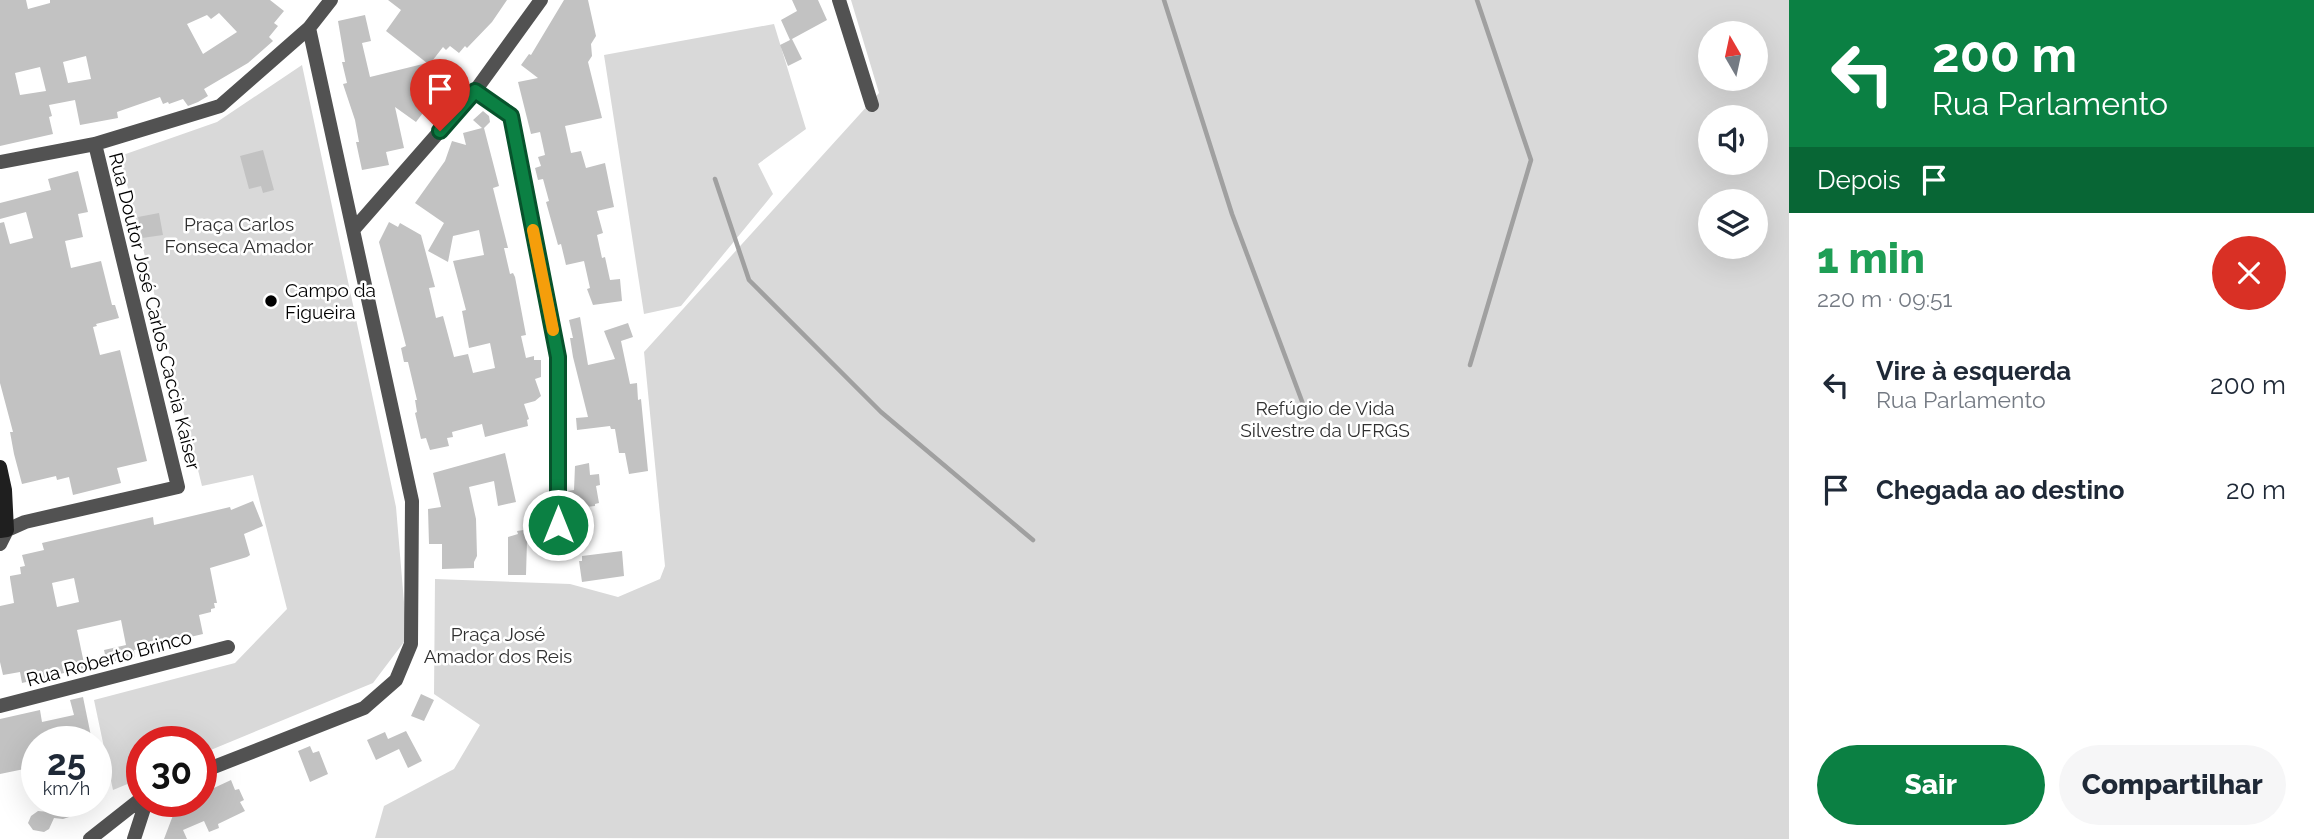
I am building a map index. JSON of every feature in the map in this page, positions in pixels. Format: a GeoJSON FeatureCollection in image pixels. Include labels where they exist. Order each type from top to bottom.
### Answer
{"type":"FeatureCollection","features":[{"type":"Feature","properties":{"kind":"street"},"geometry":{"type":"LineString","coordinates":[[0,162],[95,144],[219,106],[309,28],[331,0]]}},
{"type":"Feature","properties":{"kind":"street"},"geometry":{"type":"LineString","coordinates":[[354,229],[475,91],[541,0]]}},
{"type":"Feature","properties":{"kind":"street"},"geometry":{"type":"LineString","coordinates":[[839,0],[872,105]]}},
{"type":"Feature","properties":{"kind":"street"},"geometry":{"type":"LineString","coordinates":[[217,766],[365,708],[396,680],[411,644],[412,501],[309,28]]}},
{"type":"Feature","properties":{"kind":"street"},"geometry":{"type":"LineString","coordinates":[[475,91],[511,116],[558,357],[558,525]]}},
{"type":"Feature","properties":{"kind":"street","name":"Rua Doutor José Carlos Caccia Kaiser"},"geometry":{"type":"LineString","coordinates":[[25,522],[178,487],[95,144]]}},
{"type":"Feature","properties":{"kind":"street"},"geometry":{"type":"LineString","coordinates":[[0,467],[3,513],[0,544]]}},
{"type":"Feature","properties":{"kind":"street"},"geometry":{"type":"LineString","coordinates":[[3,513],[25,522]]}},
{"type":"Feature","properties":{"kind":"street"},"geometry":{"type":"LineString","coordinates":[[3,531],[25,522]]}},
{"type":"Feature","properties":{"kind":"street","name":"Rua Roberto Brinco"},"geometry":{"type":"LineString","coordinates":[[0,706],[228,647]]}},
{"type":"Feature","properties":{"kind":"street"},"geometry":{"type":"LineString","coordinates":[[90,839],[126,811]]}},
{"type":"Feature","properties":{"kind":"street"},"geometry":{"type":"LineString","coordinates":[[134,839],[141,817]]}},
{"type":"Feature","properties":{"kind":"green space","name":"Refúgio de Vida Silvestre da UFRGS"},"geometry":{"type":"Polygon","coordinates":[[[851,0],[1789,0],[1789,839],[375,838],[384,806],[454,769],[480,725],[434,694],[435,579],[570,584],[618,597],[660,579],[665,566],[644,352],[879,93],[851,0]]]}},
{"type":"Feature","properties":{"kind":"green space"},"geometry":{"type":"Polygon","coordinates":[[[774,24],[806,129],[758,164],[773,194],[681,306],[644,314],[604,55],[774,24]]]}},
{"type":"Feature","properties":{"kind":"green space","name":"Praça Carlos Fonseca Amador"},"geometry":{"type":"Polygon","coordinates":[[[302,65],[396,507],[407,638],[373,683],[217,747],[217,726],[126,726],[126,785],[113,790],[112,726],[99,726],[94,700],[235,663],[287,609],[253,475],[202,486],[120,156],[217,122],[302,65]]]}},
{"type":"Feature","properties":{"kind":"building"},"geometry":{"type":"Polygon","coordinates":[[[0,0],[26,0],[28,9],[50,3],[50,0],[270,0],[284,11],[274,23],[278,26],[269,37],[273,41],[248,63],[204,89],[208,96],[198,102],[188,106],[183,99],[163,104],[160,97],[117,112],[118,118],[80,125],[75,100],[49,105],[53,134],[0,146],[0,0]],[[219,13],[211,19],[207,15],[187,24],[203,54],[237,32],[219,13]],[[86,56],[63,62],[68,83],[91,79],[86,56]],[[40,67],[15,73],[20,95],[46,91],[40,67]]]}},
{"type":"Feature","properties":{"kind":"building"},"geometry":{"type":"Polygon","coordinates":[[[388,0],[507,0],[492,22],[467,48],[465,46],[459,53],[450,46],[446,50],[443,47],[429,65],[448,80],[416,122],[395,107],[404,148],[386,152],[389,165],[362,170],[355,120],[343,84],[347,83],[338,21],[365,15],[371,41],[362,43],[370,77],[427,63],[386,31],[401,10],[388,0]]]}},
{"type":"Feature","properties":{"kind":"building"},"geometry":{"type":"Polygon","coordinates":[[[564,0],[588,0],[596,36],[591,44],[592,56],[588,62],[602,118],[565,126],[571,153],[581,151],[586,168],[605,163],[614,207],[597,211],[603,233],[597,235],[610,280],[620,279],[622,301],[593,305],[587,289],[590,288],[584,261],[566,265],[546,202],[549,201],[543,179],[538,180],[535,168],[541,166],[538,157],[545,155],[540,132],[531,134],[518,82],[538,78],[521,65],[529,54],[531,55],[564,0]]]}},
{"type":"Feature","properties":{"kind":"building"},"geometry":{"type":"Polygon","coordinates":[[[792,0],[818,0],[827,20],[792,39],[802,59],[788,66],[780,45],[790,40],[781,20],[797,11],[792,0]]]}},
{"type":"Feature","properties":{"kind":"building"},"geometry":{"type":"Polygon","coordinates":[[[483,111],[489,116],[490,122],[484,128],[499,186],[493,188],[508,248],[504,248],[510,274],[513,273],[515,277],[526,335],[521,336],[526,358],[534,356],[534,360],[541,360],[541,377],[535,379],[541,396],[524,404],[529,419],[528,426],[485,437],[482,424],[452,432],[453,437],[447,438],[449,446],[430,450],[426,438],[421,439],[415,413],[417,400],[408,362],[404,362],[401,348],[406,346],[379,242],[389,222],[398,227],[400,223],[421,235],[435,287],[429,288],[436,318],[443,316],[454,357],[468,354],[473,373],[495,368],[490,343],[469,348],[462,311],[466,310],[453,261],[484,255],[479,230],[453,236],[448,262],[428,251],[444,223],[415,203],[445,161],[452,141],[466,145],[463,133],[482,128],[473,120],[483,111]]]}},
{"type":"Feature","properties":{"kind":"building"},"geometry":{"type":"Polygon","coordinates":[[[263,150],[274,190],[263,193],[261,186],[249,189],[240,156],[263,150]]]}},
{"type":"Feature","properties":{"kind":"building"},"geometry":{"type":"Polygon","coordinates":[[[78,171],[88,212],[78,214],[83,237],[65,241],[71,268],[101,261],[112,305],[115,305],[119,318],[93,327],[100,355],[120,350],[147,461],[117,468],[121,483],[73,495],[69,477],[57,480],[56,476],[22,484],[14,454],[10,432],[13,432],[0,383],[0,223],[4,222],[10,244],[33,238],[26,212],[0,219],[0,203],[51,190],[48,179],[78,171]]]}},
{"type":"Feature","properties":{"kind":"building"},"geometry":{"type":"Polygon","coordinates":[[[159,213],[163,235],[142,238],[138,217],[159,213]]]}},
{"type":"Feature","properties":{"kind":"building"},"geometry":{"type":"Polygon","coordinates":[[[580,317],[588,365],[615,359],[604,331],[628,323],[633,337],[621,341],[630,384],[637,383],[638,400],[641,399],[648,471],[629,474],[625,453],[619,453],[615,429],[610,426],[577,430],[576,418],[588,417],[573,357],[569,320],[580,317]]]}},
{"type":"Feature","properties":{"kind":"building"},"geometry":{"type":"Polygon","coordinates":[[[505,453],[516,502],[498,506],[494,481],[469,487],[476,519],[477,556],[474,568],[442,569],[442,544],[429,544],[428,509],[441,507],[433,473],[505,453]]]}},
{"type":"Feature","properties":{"kind":"building"},"geometry":{"type":"Polygon","coordinates":[[[589,463],[590,475],[599,474],[600,485],[596,486],[599,503],[595,506],[568,509],[568,491],[574,490],[575,466],[589,463]]]}},
{"type":"Feature","properties":{"kind":"building"},"geometry":{"type":"Polygon","coordinates":[[[253,501],[263,526],[244,534],[250,555],[210,568],[217,603],[214,603],[215,608],[211,609],[211,612],[199,615],[203,634],[134,650],[135,657],[107,663],[104,650],[126,645],[121,620],[77,630],[85,668],[22,683],[20,672],[3,675],[0,662],[0,606],[14,603],[10,576],[21,574],[20,567],[25,566],[22,555],[44,550],[42,543],[153,517],[154,525],[230,507],[231,510],[253,501]],[[74,578],[52,583],[57,607],[79,602],[74,578]]]}},
{"type":"Feature","properties":{"kind":"building"},"geometry":{"type":"Polygon","coordinates":[[[537,528],[527,541],[526,575],[508,575],[508,537],[518,534],[517,531],[537,528]]]}},
{"type":"Feature","properties":{"kind":"building"},"geometry":{"type":"Polygon","coordinates":[[[622,551],[624,576],[582,582],[579,561],[582,561],[582,556],[622,551]]]}},
{"type":"Feature","properties":{"kind":"building"},"geometry":{"type":"Polygon","coordinates":[[[421,694],[434,700],[424,721],[411,716],[421,694]]]}},
{"type":"Feature","properties":{"kind":"building"},"geometry":{"type":"Polygon","coordinates":[[[83,697],[89,726],[21,726],[21,770],[0,774],[0,719],[40,710],[42,722],[74,715],[70,700],[83,697]]]}},
{"type":"Feature","properties":{"kind":"building"},"geometry":{"type":"Polygon","coordinates":[[[406,731],[422,761],[408,768],[399,749],[376,760],[367,740],[385,732],[388,739],[406,731]]]}},
{"type":"Feature","properties":{"kind":"building"},"geometry":{"type":"Polygon","coordinates":[[[310,746],[313,753],[319,751],[328,774],[310,782],[298,751],[310,746]]]}},
{"type":"Feature","properties":{"kind":"building"},"geometry":{"type":"Polygon","coordinates":[[[231,780],[244,800],[240,802],[245,811],[218,824],[219,828],[209,832],[204,821],[183,830],[187,839],[164,839],[172,817],[217,817],[217,787],[231,780]]]}},
{"type":"Feature","properties":{"kind":"building"},"geometry":{"type":"Polygon","coordinates":[[[31,817],[69,817],[54,818],[49,829],[44,832],[33,830],[28,823],[31,817]]]}},
{"type":"Feature","properties":{"kind":"waterway"},"geometry":{"type":"LineString","coordinates":[[1164,0],[1232,214],[1306,412]]}},
{"type":"Feature","properties":{"kind":"waterway"},"geometry":{"type":"LineString","coordinates":[[1470,365],[1531,160],[1477,0]]}},
{"type":"Feature","properties":{"kind":"waterway"},"geometry":{"type":"LineString","coordinates":[[715,179],[749,280],[881,412],[1033,540]]}},
{"type":"Feature","properties":{"kind":"slow traffic"},"geometry":{"type":"LineString","coordinates":[[533,230],[553,330]]}},
{"type":"Feature","properties":{"kind":"place","name":"Campo da Figueira"},"geometry":{"type":"Point","coordinates":[271,301]}},
{"type":"Feature","properties":{"kind":"route"},"geometry":{"type":"LineString","coordinates":[[440,131],[475,91],[511,116],[558,357],[558,525]]}},
{"type":"Feature","properties":{"kind":"park label","name":"Praça José Amador dos Reis"},"geometry":{"type":"Point","coordinates":[498,645]}}]}
